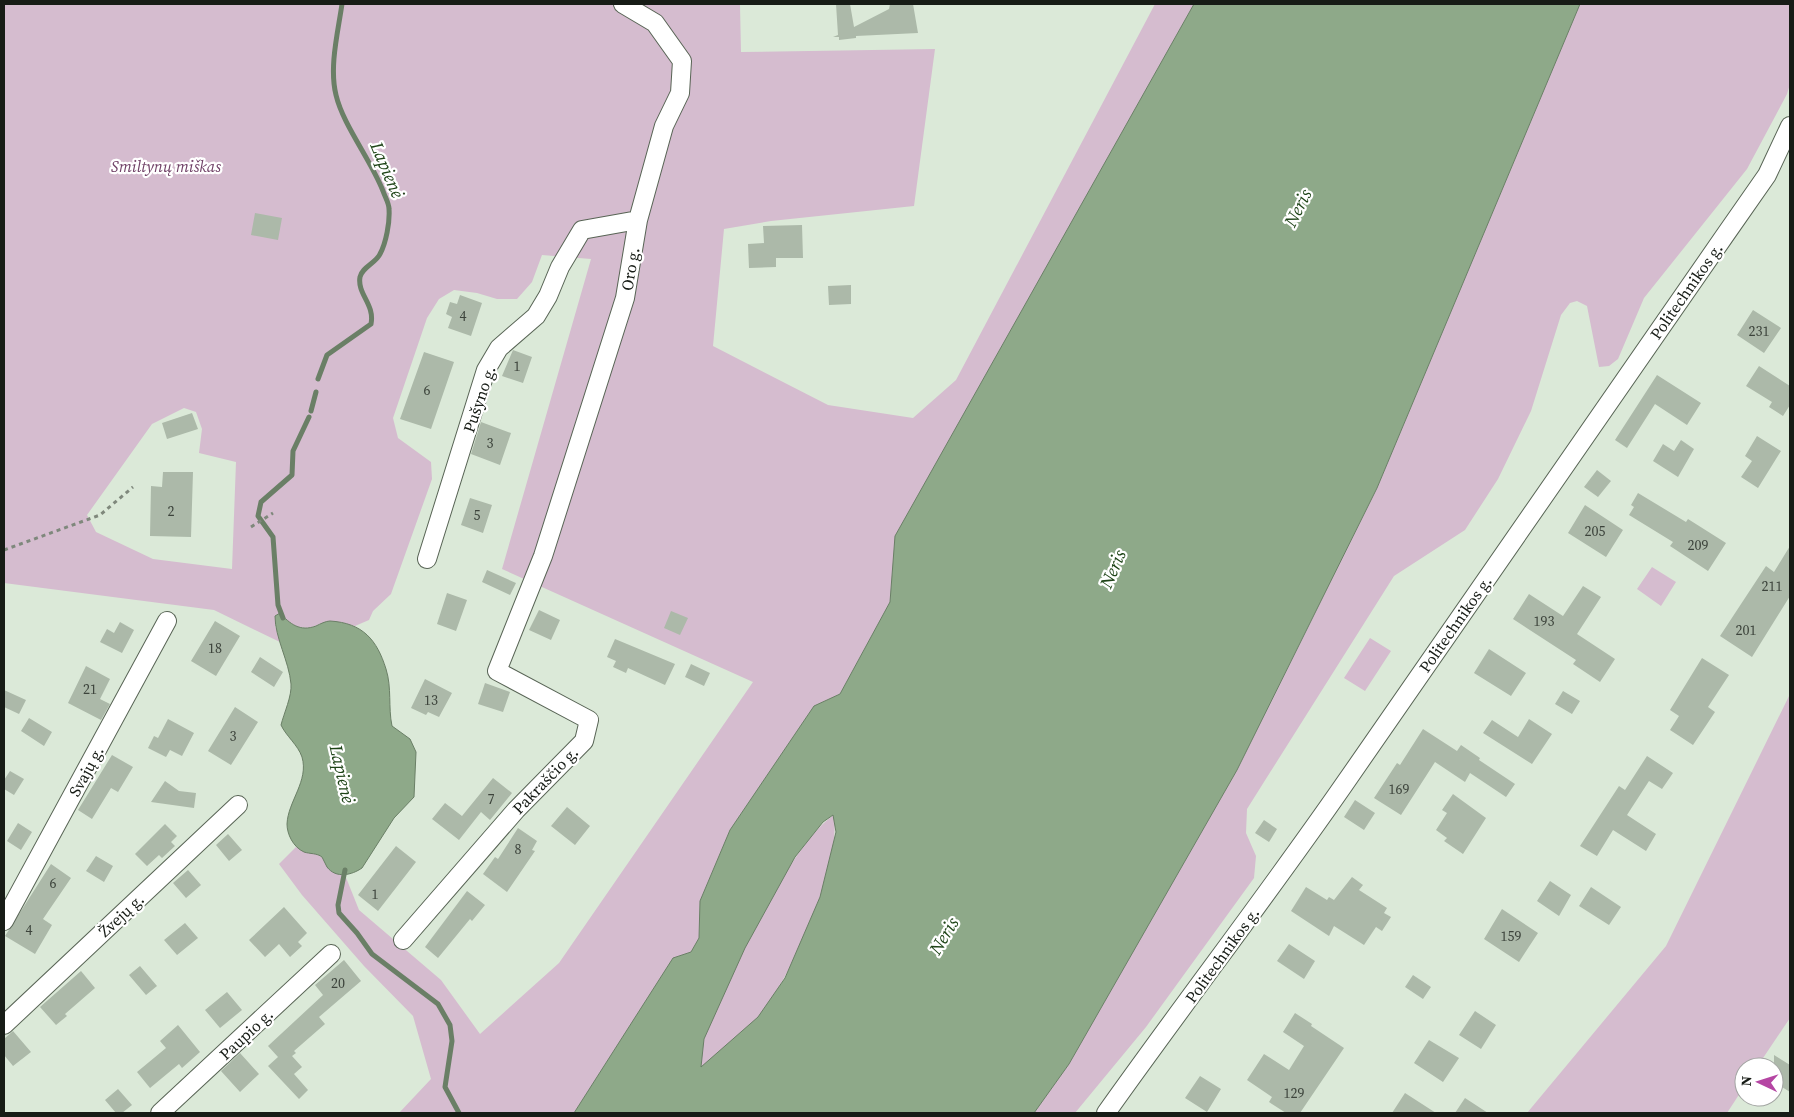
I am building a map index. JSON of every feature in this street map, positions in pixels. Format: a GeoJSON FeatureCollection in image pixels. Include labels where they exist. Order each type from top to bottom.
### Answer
{"type":"FeatureCollection","features":[{"type":"Feature","properties":{"kind":"street","name":"Oro g."},"geometry":{"type":"LineString","coordinates":[[543,556],[624,298],[638,220],[664,126],[680,93],[682,61],[655,23],[623,4]]}},
{"type":"Feature","properties":{"kind":"street","name":"Politechnikos g."},"geometry":{"type":"LineString","coordinates":[[1106,1113],[1339,793],[1767,175],[1790,126]]}},
{"type":"Feature","properties":{"kind":"street","name":"Pušyno g."},"geometry":{"type":"LineString","coordinates":[[427,559],[486,370],[499,348],[536,316],[548,296],[560,267],[582,230],[638,220]]}},
{"type":"Feature","properties":{"kind":"street","name":"Pakraščio g."},"geometry":{"type":"LineString","coordinates":[[403,940],[516,810],[584,741],[588,720],[497,671],[543,556]]}},
{"type":"Feature","properties":{"kind":"street","name":"Svajų g."},"geometry":{"type":"LineString","coordinates":[[4,921],[167,621]]}},
{"type":"Feature","properties":{"kind":"street","name":"Žvejų g."},"geometry":{"type":"LineString","coordinates":[[4,1025],[238,805]]}},
{"type":"Feature","properties":{"kind":"street","name":"Paupio g."},"geometry":{"type":"LineString","coordinates":[[160,1113],[331,954]]}},
{"type":"Feature","properties":{"kind":"path"},"geometry":{"type":"LineString","coordinates":[[4,550],[100,515],[133,487]]}},
{"type":"Feature","properties":{"kind":"path"},"geometry":{"type":"LineString","coordinates":[[251,528],[273,513]]}},
{"type":"Feature","properties":{"kind":"green space","name":"Smiltynų miškas"},"geometry":{"type":"Polygon","coordinates":[[[4,4],[745,4],[740,5],[741,52],[935,49],[914,206],[771,221],[724,229],[713,346],[828,405],[913,418],[956,380],[1155,4],[1194,4],[896,536],[890,602],[840,694],[814,706],[730,830],[700,901],[699,938],[691,952],[673,959],[574,1113],[399,1113],[431,1079],[413,1016],[364,966],[302,895],[279,864],[296,847],[322,857],[330,869],[338,874],[345,875],[359,910],[441,980],[480,1034],[559,963],[753,682],[502,569],[591,259],[542,255],[532,282],[517,299],[497,299],[477,293],[454,290],[439,299],[427,318],[393,418],[398,438],[431,462],[432,479],[391,594],[373,611],[369,620],[355,626],[329,621],[309,628],[297,627],[288,622],[275,626],[282,643],[214,610],[4,583],[4,4]],[[184,408],[152,424],[87,515],[96,532],[153,559],[232,569],[236,462],[199,453],[202,429],[196,412],[184,408]]]}},
{"type":"Feature","properties":{"kind":"green space"},"geometry":{"type":"Polygon","coordinates":[[[1580,4],[1790,4],[1790,84],[1787,94],[1747,169],[1644,298],[1618,359],[1609,366],[1599,367],[1587,306],[1577,301],[1570,303],[1561,315],[1531,411],[1498,479],[1465,530],[1394,576],[1247,809],[1246,833],[1256,856],[1254,878],[1146,1027],[1075,1113],[1034,1113],[1069,1064],[1237,770],[1377,488],[1580,4]]]}},
{"type":"Feature","properties":{"kind":"green space"},"geometry":{"type":"Polygon","coordinates":[[[1652,567],[1676,582],[1661,606],[1637,589],[1652,567]]]}},
{"type":"Feature","properties":{"kind":"green space"},"geometry":{"type":"Polygon","coordinates":[[[1370,638],[1391,651],[1365,691],[1344,678],[1370,638]]]}},
{"type":"Feature","properties":{"kind":"green space"},"geometry":{"type":"Polygon","coordinates":[[[1790,694],[1790,1018],[1764,1057],[1734,1057],[1734,1102],[1727,1113],[1527,1113],[1666,946],[1790,694]]]}},
{"type":"Feature","properties":{"kind":"green space"},"geometry":{"type":"Polygon","coordinates":[[[834,815],[834,837],[830,863],[822,891],[799,949],[786,975],[772,999],[753,1024],[701,1067],[704,1041],[742,951],[798,854],[817,830],[834,815]]]}},
{"type":"Feature","properties":{"kind":"water","name":"Neris"},"geometry":{"type":"Polygon","coordinates":[[[1194,4],[1580,4],[1377,488],[1237,770],[1069,1064],[1034,1113],[574,1113],[673,958],[691,952],[699,938],[700,901],[730,830],[814,706],[840,694],[890,602],[895,536],[1194,4]],[[833,815],[823,822],[795,857],[745,948],[704,1039],[701,1067],[758,1017],[785,978],[820,897],[836,832],[833,815]]]}},
{"type":"Feature","properties":{"kind":"water"},"geometry":{"type":"Polygon","coordinates":[[[280,613],[296,626],[310,628],[330,621],[342,622],[360,629],[367,635],[378,650],[386,669],[389,683],[392,726],[410,739],[416,752],[414,797],[394,818],[362,868],[349,874],[335,873],[327,867],[322,857],[300,850],[291,840],[288,832],[288,816],[301,783],[303,766],[300,753],[281,725],[289,699],[291,684],[276,624],[275,616],[280,613]]]}},
{"type":"Feature","properties":{"kind":"building"},"geometry":{"type":"Polygon","coordinates":[[[836,4],[850,4],[854,27],[889,9],[890,4],[913,4],[918,33],[856,36],[856,38],[839,40],[839,37],[833,37],[838,35],[836,4]]]}},
{"type":"Feature","properties":{"kind":"building"},"geometry":{"type":"Polygon","coordinates":[[[255,213],[282,218],[278,240],[251,235],[255,213]]]}},
{"type":"Feature","properties":{"kind":"building"},"geometry":{"type":"Polygon","coordinates":[[[802,225],[803,258],[776,258],[776,267],[749,268],[748,244],[764,243],[763,226],[802,225]]]}},
{"type":"Feature","properties":{"kind":"building"},"geometry":{"type":"Polygon","coordinates":[[[851,285],[851,304],[829,305],[828,286],[851,285]]]}},
{"type":"Feature","properties":{"kind":"building"},"geometry":{"type":"Polygon","coordinates":[[[460,295],[482,303],[471,336],[448,328],[452,317],[446,314],[450,302],[457,304],[460,295]]]}},
{"type":"Feature","properties":{"kind":"building"},"geometry":{"type":"Polygon","coordinates":[[[1753,310],[1781,328],[1764,353],[1737,335],[1753,310]]]}},
{"type":"Feature","properties":{"kind":"building"},"geometry":{"type":"Polygon","coordinates":[[[513,350],[532,357],[523,383],[502,376],[513,350]]]}},
{"type":"Feature","properties":{"kind":"building"},"geometry":{"type":"Polygon","coordinates":[[[424,352],[454,362],[431,429],[400,419],[424,352]]]}},
{"type":"Feature","properties":{"kind":"building"},"geometry":{"type":"Polygon","coordinates":[[[1759,366],[1790,386],[1790,405],[1783,416],[1769,407],[1772,402],[1746,386],[1759,366]]]}},
{"type":"Feature","properties":{"kind":"building"},"geometry":{"type":"Polygon","coordinates":[[[1657,375],[1701,403],[1687,425],[1655,404],[1627,448],[1615,440],[1657,375]]]}},
{"type":"Feature","properties":{"kind":"building"},"geometry":{"type":"Polygon","coordinates":[[[192,413],[198,429],[167,439],[162,423],[192,413]]]}},
{"type":"Feature","properties":{"kind":"building"},"geometry":{"type":"Polygon","coordinates":[[[481,422],[511,433],[500,465],[471,454],[481,422]]]}},
{"type":"Feature","properties":{"kind":"building"},"geometry":{"type":"Polygon","coordinates":[[[1757,436],[1781,451],[1758,488],[1741,477],[1752,461],[1745,456],[1757,436]]]}},
{"type":"Feature","properties":{"kind":"building"},"geometry":{"type":"Polygon","coordinates":[[[1681,440],[1694,449],[1678,477],[1653,461],[1663,444],[1674,451],[1681,440]]]}},
{"type":"Feature","properties":{"kind":"building"},"geometry":{"type":"Polygon","coordinates":[[[1597,470],[1611,481],[1598,497],[1584,487],[1597,470]]]}},
{"type":"Feature","properties":{"kind":"building"},"geometry":{"type":"Polygon","coordinates":[[[163,472],[193,472],[191,537],[150,536],[151,486],[162,487],[163,472]]]}},
{"type":"Feature","properties":{"kind":"building"},"geometry":{"type":"Polygon","coordinates":[[[1638,493],[1686,522],[1688,519],[1726,543],[1708,571],[1670,546],[1673,542],[1629,515],[1634,507],[1631,505],[1638,493]]]}},
{"type":"Feature","properties":{"kind":"building"},"geometry":{"type":"Polygon","coordinates":[[[470,498],[492,505],[483,533],[461,525],[470,498]]]}},
{"type":"Feature","properties":{"kind":"building"},"geometry":{"type":"Polygon","coordinates":[[[1585,505],[1623,530],[1606,557],[1568,533],[1585,505]]]}},
{"type":"Feature","properties":{"kind":"building"},"geometry":{"type":"Polygon","coordinates":[[[1790,546],[1790,596],[1752,657],[1720,636],[1766,566],[1774,572],[1790,546]]]}},
{"type":"Feature","properties":{"kind":"building"},"geometry":{"type":"Polygon","coordinates":[[[487,570],[516,583],[510,595],[482,582],[487,570]]]}},
{"type":"Feature","properties":{"kind":"building"},"geometry":{"type":"Polygon","coordinates":[[[1583,586],[1601,597],[1577,634],[1615,659],[1600,682],[1573,664],[1576,660],[1513,619],[1529,594],[1563,616],[1583,586]]]}},
{"type":"Feature","properties":{"kind":"building"},"geometry":{"type":"Polygon","coordinates":[[[447,593],[467,600],[456,631],[437,624],[447,593]]]}},
{"type":"Feature","properties":{"kind":"building"},"geometry":{"type":"Polygon","coordinates":[[[539,610],[560,620],[551,640],[529,630],[539,610]]]}},
{"type":"Feature","properties":{"kind":"building"},"geometry":{"type":"Polygon","coordinates":[[[671,611],[688,618],[680,635],[664,628],[671,611]]]}},
{"type":"Feature","properties":{"kind":"building"},"geometry":{"type":"Polygon","coordinates":[[[215,621],[240,636],[216,676],[191,661],[215,621]]]}},
{"type":"Feature","properties":{"kind":"building"},"geometry":{"type":"Polygon","coordinates":[[[120,622],[134,630],[122,653],[100,642],[107,629],[114,633],[120,622]]]}},
{"type":"Feature","properties":{"kind":"building"},"geometry":{"type":"Polygon","coordinates":[[[615,639],[675,664],[665,685],[628,668],[626,673],[613,667],[616,661],[607,657],[615,639]]]}},
{"type":"Feature","properties":{"kind":"building"},"geometry":{"type":"Polygon","coordinates":[[[1489,649],[1526,673],[1511,696],[1474,673],[1489,649]]]}},
{"type":"Feature","properties":{"kind":"building"},"geometry":{"type":"Polygon","coordinates":[[[260,657],[283,672],[274,687],[251,672],[260,657]]]}},
{"type":"Feature","properties":{"kind":"building"},"geometry":{"type":"Polygon","coordinates":[[[1702,658],[1729,675],[1708,707],[1715,712],[1693,745],[1670,730],[1679,716],[1670,710],[1702,658]]]}},
{"type":"Feature","properties":{"kind":"building"},"geometry":{"type":"Polygon","coordinates":[[[691,664],[710,673],[704,686],[685,677],[691,664]]]}},
{"type":"Feature","properties":{"kind":"building"},"geometry":{"type":"Polygon","coordinates":[[[86,666],[110,679],[100,699],[110,704],[101,720],[68,703],[86,666]]]}},
{"type":"Feature","properties":{"kind":"building"},"geometry":{"type":"Polygon","coordinates":[[[425,679],[452,693],[439,717],[428,712],[426,715],[411,708],[425,679]]]}},
{"type":"Feature","properties":{"kind":"building"},"geometry":{"type":"Polygon","coordinates":[[[485,683],[510,692],[503,712],[478,704],[485,683]]]}},
{"type":"Feature","properties":{"kind":"building"},"geometry":{"type":"Polygon","coordinates":[[[4,690],[26,700],[19,714],[4,707],[4,690]]]}},
{"type":"Feature","properties":{"kind":"building"},"geometry":{"type":"Polygon","coordinates":[[[1563,691],[1580,701],[1572,714],[1555,704],[1563,691]]]}},
{"type":"Feature","properties":{"kind":"building"},"geometry":{"type":"Polygon","coordinates":[[[235,707],[258,722],[231,765],[208,751],[235,707]]]}},
{"type":"Feature","properties":{"kind":"building"},"geometry":{"type":"Polygon","coordinates":[[[29,718],[52,732],[44,746],[21,731],[29,718]]]}},
{"type":"Feature","properties":{"kind":"building"},"geometry":{"type":"Polygon","coordinates":[[[168,719],[194,733],[182,756],[170,750],[166,757],[148,748],[154,736],[158,738],[168,719]]]}},
{"type":"Feature","properties":{"kind":"building"},"geometry":{"type":"Polygon","coordinates":[[[1529,719],[1552,734],[1532,764],[1483,733],[1492,720],[1518,737],[1529,719]]]}},
{"type":"Feature","properties":{"kind":"building"},"geometry":{"type":"Polygon","coordinates":[[[1423,729],[1457,751],[1461,745],[1480,758],[1479,760],[1515,784],[1506,797],[1470,773],[1465,782],[1435,762],[1401,815],[1374,798],[1397,763],[1400,765],[1423,729]]]}},
{"type":"Feature","properties":{"kind":"building"},"geometry":{"type":"Polygon","coordinates":[[[112,755],[133,767],[118,792],[111,788],[92,819],[78,810],[112,755]]]}},
{"type":"Feature","properties":{"kind":"building"},"geometry":{"type":"Polygon","coordinates":[[[1647,756],[1673,773],[1662,789],[1649,781],[1627,815],[1656,834],[1646,851],[1613,830],[1597,856],[1580,846],[1619,786],[1625,790],[1647,756]]]}},
{"type":"Feature","properties":{"kind":"building"},"geometry":{"type":"Polygon","coordinates":[[[10,771],[24,779],[14,795],[4,789],[4,780],[10,771]]]}},
{"type":"Feature","properties":{"kind":"building"},"geometry":{"type":"Polygon","coordinates":[[[493,778],[512,793],[490,820],[481,812],[459,840],[432,819],[445,803],[462,816],[493,778]]]}},
{"type":"Feature","properties":{"kind":"building"},"geometry":{"type":"Polygon","coordinates":[[[165,781],[179,791],[196,793],[194,808],[151,802],[165,781]]]}},
{"type":"Feature","properties":{"kind":"building"},"geometry":{"type":"Polygon","coordinates":[[[1453,794],[1486,818],[1463,854],[1444,841],[1447,838],[1436,830],[1447,813],[1442,810],[1453,794]]]}},
{"type":"Feature","properties":{"kind":"building"},"geometry":{"type":"Polygon","coordinates":[[[1355,800],[1375,813],[1364,830],[1344,817],[1355,800]]]}},
{"type":"Feature","properties":{"kind":"building"},"geometry":{"type":"Polygon","coordinates":[[[567,807],[590,826],[575,845],[551,826],[567,807]]]}},
{"type":"Feature","properties":{"kind":"building"},"geometry":{"type":"Polygon","coordinates":[[[1264,820],[1277,829],[1269,842],[1255,833],[1264,820]]]}},
{"type":"Feature","properties":{"kind":"building"},"geometry":{"type":"Polygon","coordinates":[[[18,823],[32,832],[21,850],[7,841],[18,823]]]}},
{"type":"Feature","properties":{"kind":"building"},"geometry":{"type":"Polygon","coordinates":[[[165,824],[177,836],[171,842],[175,846],[162,858],[159,855],[147,866],[135,854],[165,824]]]}},
{"type":"Feature","properties":{"kind":"building"},"geometry":{"type":"Polygon","coordinates":[[[518,828],[537,841],[532,850],[535,851],[507,892],[483,874],[495,857],[498,859],[518,828]]]}},
{"type":"Feature","properties":{"kind":"building"},"geometry":{"type":"Polygon","coordinates":[[[228,834],[242,850],[229,861],[216,845],[228,834]]]}},
{"type":"Feature","properties":{"kind":"building"},"geometry":{"type":"Polygon","coordinates":[[[396,846],[416,862],[378,911],[358,895],[396,846]]]}},
{"type":"Feature","properties":{"kind":"building"},"geometry":{"type":"Polygon","coordinates":[[[96,856],[113,866],[104,882],[86,871],[96,856]]]}},
{"type":"Feature","properties":{"kind":"building"},"geometry":{"type":"Polygon","coordinates":[[[51,864],[71,878],[43,919],[52,925],[35,954],[5,936],[51,864]]]}},
{"type":"Feature","properties":{"kind":"building"},"geometry":{"type":"Polygon","coordinates":[[[188,870],[201,885],[186,898],[173,883],[188,870]]]}},
{"type":"Feature","properties":{"kind":"building"},"geometry":{"type":"Polygon","coordinates":[[[1352,877],[1363,885],[1359,890],[1387,908],[1384,913],[1391,917],[1382,931],[1376,927],[1364,945],[1334,926],[1329,936],[1291,911],[1306,887],[1327,900],[1329,897],[1334,900],[1352,877]]]}},
{"type":"Feature","properties":{"kind":"building"},"geometry":{"type":"Polygon","coordinates":[[[1550,881],[1571,895],[1559,916],[1537,901],[1550,881]]]}},
{"type":"Feature","properties":{"kind":"building"},"geometry":{"type":"Polygon","coordinates":[[[1591,887],[1621,907],[1609,925],[1579,906],[1591,887]]]}},
{"type":"Feature","properties":{"kind":"building"},"geometry":{"type":"Polygon","coordinates":[[[467,891],[485,905],[472,921],[470,919],[438,958],[425,947],[467,891]]]}},
{"type":"Feature","properties":{"kind":"building"},"geometry":{"type":"Polygon","coordinates":[[[284,907],[307,933],[298,942],[302,946],[290,957],[279,944],[265,957],[249,940],[284,907]]]}},
{"type":"Feature","properties":{"kind":"building"},"geometry":{"type":"Polygon","coordinates":[[[1502,909],[1538,933],[1519,962],[1484,939],[1502,909]]]}},
{"type":"Feature","properties":{"kind":"building"},"geometry":{"type":"Polygon","coordinates":[[[185,923],[198,938],[177,955],[164,940],[185,923]]]}},
{"type":"Feature","properties":{"kind":"building"},"geometry":{"type":"Polygon","coordinates":[[[1289,944],[1315,961],[1304,979],[1277,961],[1289,944]]]}},
{"type":"Feature","properties":{"kind":"building"},"geometry":{"type":"Polygon","coordinates":[[[344,960],[361,981],[319,1017],[325,1024],[294,1051],[296,1053],[292,1056],[302,1067],[294,1074],[308,1090],[299,1099],[268,1066],[278,1057],[268,1046],[323,995],[315,985],[344,960]]]}},
{"type":"Feature","properties":{"kind":"building"},"geometry":{"type":"Polygon","coordinates":[[[140,966],[157,986],[146,995],[129,975],[140,966]]]}},
{"type":"Feature","properties":{"kind":"building"},"geometry":{"type":"Polygon","coordinates":[[[81,971],[95,988],[65,1014],[67,1016],[56,1025],[40,1007],[81,971]]]}},
{"type":"Feature","properties":{"kind":"building"},"geometry":{"type":"Polygon","coordinates":[[[1413,975],[1431,987],[1423,999],[1405,987],[1413,975]]]}},
{"type":"Feature","properties":{"kind":"building"},"geometry":{"type":"Polygon","coordinates":[[[227,992],[242,1010],[220,1028],[205,1010],[227,992]]]}},
{"type":"Feature","properties":{"kind":"building"},"geometry":{"type":"Polygon","coordinates":[[[1475,1011],[1496,1025],[1481,1049],[1459,1035],[1475,1011]]]}},
{"type":"Feature","properties":{"kind":"building"},"geometry":{"type":"Polygon","coordinates":[[[1295,1013],[1344,1048],[1300,1113],[1286,1113],[1269,1102],[1272,1097],[1247,1080],[1264,1054],[1289,1070],[1304,1046],[1283,1032],[1295,1013]]]}},
{"type":"Feature","properties":{"kind":"building"},"geometry":{"type":"Polygon","coordinates":[[[178,1025],[200,1052],[182,1068],[179,1064],[150,1088],[137,1072],[166,1048],[160,1041],[178,1025]]]}},
{"type":"Feature","properties":{"kind":"building"},"geometry":{"type":"Polygon","coordinates":[[[13,1031],[31,1052],[13,1066],[4,1055],[4,1039],[13,1031]]]}},
{"type":"Feature","properties":{"kind":"building"},"geometry":{"type":"Polygon","coordinates":[[[1429,1040],[1459,1058],[1443,1082],[1414,1063],[1429,1040]]]}},
{"type":"Feature","properties":{"kind":"building"},"geometry":{"type":"Polygon","coordinates":[[[240,1053],[259,1074],[240,1092],[221,1071],[240,1053]]]}},
{"type":"Feature","properties":{"kind":"building"},"geometry":{"type":"Polygon","coordinates":[[[1784,1061],[1790,1065],[1790,1092],[1784,1088],[1784,1061]]]}},
{"type":"Feature","properties":{"kind":"building"},"geometry":{"type":"Polygon","coordinates":[[[1200,1076],[1221,1089],[1207,1112],[1185,1098],[1200,1076]]]}},
{"type":"Feature","properties":{"kind":"building"},"geometry":{"type":"Polygon","coordinates":[[[118,1089],[132,1105],[122,1113],[116,1113],[105,1100],[118,1089]]]}},
{"type":"Feature","properties":{"kind":"building"},"geometry":{"type":"Polygon","coordinates":[[[1405,1093],[1436,1113],[1392,1113],[1405,1093]]]}},
{"type":"Feature","properties":{"kind":"building"},"geometry":{"type":"Polygon","coordinates":[[[1465,1098],[1488,1113],[1455,1113],[1465,1098]]]}},
{"type":"Feature","properties":{"kind":"waterway","name":"Lapienė"},"geometry":{"type":"LineString","coordinates":[[318,379],[327,355],[371,324],[371,311],[361,289],[360,277],[363,270],[380,254],[386,238],[389,220],[388,202],[372,167],[345,118],[336,95],[333,73],[336,38],[342,4]]}},
{"type":"Feature","properties":{"kind":"waterway","name":"Lapienė"},"geometry":{"type":"LineString","coordinates":[[311,411],[316,392]]}},
{"type":"Feature","properties":{"kind":"waterway","name":"Lapienė"},"geometry":{"type":"LineString","coordinates":[[283,618],[278,605],[273,537],[258,516],[261,502],[292,475],[293,451],[309,417]]}},
{"type":"Feature","properties":{"kind":"waterway","name":"Lapienė"},"geometry":{"type":"LineString","coordinates":[[345,870],[338,905],[339,913],[372,954],[438,1004],[450,1025],[452,1041],[445,1087],[459,1113]]}}]}
